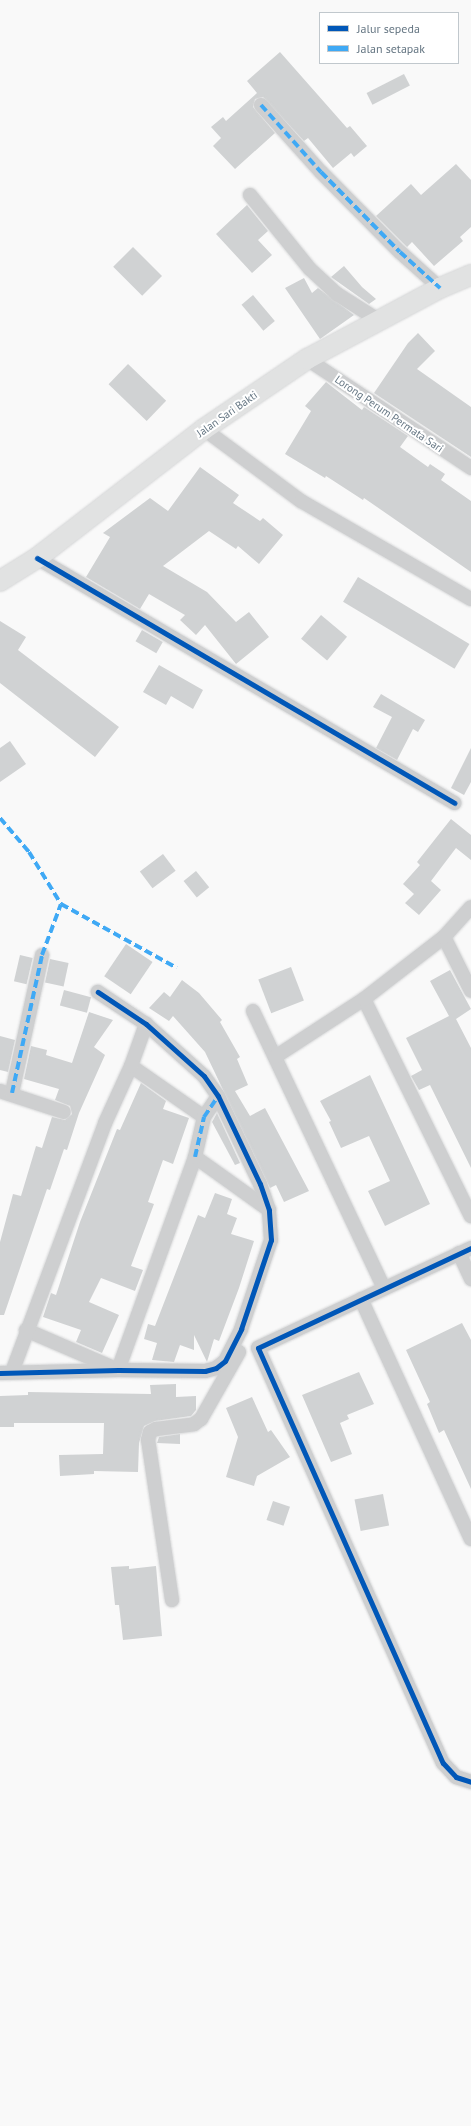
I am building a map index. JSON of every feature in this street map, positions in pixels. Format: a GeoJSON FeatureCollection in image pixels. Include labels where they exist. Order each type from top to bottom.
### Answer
{"type":"FeatureCollection","features":[{"type":"Feature","properties":{"kind":"main road","name":"Jalan Sari Bakti"},"geometry":{"type":"LineString","coordinates":[[0,581],[37,558],[204,429],[307,359],[440,288],[471,275]]}},
{"type":"Feature","properties":{"kind":"street"},"geometry":{"type":"LineString","coordinates":[[261,105],[320,172],[400,252],[440,288]]}},
{"type":"Feature","properties":{"kind":"street"},"geometry":{"type":"LineString","coordinates":[[250,195],[310,269],[336,294],[378,320]]}},
{"type":"Feature","properties":{"kind":"street","name":"Lorong Perum Permata Sari"},"geometry":{"type":"LineString","coordinates":[[307,359],[471,468]]}},
{"type":"Feature","properties":{"kind":"street"},"geometry":{"type":"LineString","coordinates":[[204,429],[301,501],[471,599]]}},
{"type":"Feature","properties":{"kind":"street"},"geometry":{"type":"LineString","coordinates":[[37,558],[454,803]]}},
{"type":"Feature","properties":{"kind":"street"},"geometry":{"type":"LineString","coordinates":[[275,1057],[364,999],[444,937],[471,907]]}},
{"type":"Feature","properties":{"kind":"street"},"geometry":{"type":"LineString","coordinates":[[444,937],[471,991]]}},
{"type":"Feature","properties":{"kind":"street"},"geometry":{"type":"LineString","coordinates":[[42,954],[6,1092],[64,1112]]}},
{"type":"Feature","properties":{"kind":"street"},"geometry":{"type":"LineString","coordinates":[[98,992],[146,1024],[204,1076],[218,1096],[260,1184],[269,1210],[271,1240],[241,1329],[225,1361],[216,1368],[205,1371],[118,1370],[6,1373],[26,1330],[105,1123],[131,1066],[146,1024]]}},
{"type":"Feature","properties":{"kind":"street"},"geometry":{"type":"LineString","coordinates":[[364,999],[471,1216]]}},
{"type":"Feature","properties":{"kind":"street"},"geometry":{"type":"LineString","coordinates":[[253,1011],[384,1288]]}},
{"type":"Feature","properties":{"kind":"street"},"geometry":{"type":"LineString","coordinates":[[131,1066],[204,1117]]}},
{"type":"Feature","properties":{"kind":"street"},"geometry":{"type":"LineString","coordinates":[[118,1370],[195,1157],[204,1117],[218,1096]]}},
{"type":"Feature","properties":{"kind":"street"},"geometry":{"type":"LineString","coordinates":[[195,1157],[269,1210]]}},
{"type":"Feature","properties":{"kind":"street"},"geometry":{"type":"LineString","coordinates":[[471,1279],[465,1250],[258,1348],[443,1763],[456,1776],[471,1782]]}},
{"type":"Feature","properties":{"kind":"street"},"geometry":{"type":"LineString","coordinates":[[361,1299],[471,1539]]}},
{"type":"Feature","properties":{"kind":"street"},"geometry":{"type":"LineString","coordinates":[[172,1600],[148,1440],[150,1432],[156,1429],[194,1424],[201,1419],[235,1361],[239,1351],[241,1329]]}},
{"type":"Feature","properties":{"kind":"street"},"geometry":{"type":"LineString","coordinates":[[26,1330],[118,1370]]}},
{"type":"Feature","properties":{"kind":"building"},"geometry":{"type":"Polygon","coordinates":[[[280,52],[347,128],[350,126],[367,146],[354,157],[351,153],[333,168],[308,138],[304,141],[263,97],[255,99],[253,107],[275,133],[235,169],[213,146],[221,138],[211,127],[223,117],[226,121],[257,93],[247,81],[280,52]]]}},
{"type":"Feature","properties":{"kind":"building"},"geometry":{"type":"Polygon","coordinates":[[[404,74],[410,86],[372,105],[367,93],[404,74]]]}},
{"type":"Feature","properties":{"kind":"building"},"geometry":{"type":"Polygon","coordinates":[[[456,164],[471,180],[471,227],[460,237],[463,241],[434,266],[412,242],[407,247],[376,216],[411,184],[421,195],[456,164]]]}},
{"type":"Feature","properties":{"kind":"building"},"geometry":{"type":"Polygon","coordinates":[[[247,205],[268,231],[258,240],[272,255],[252,273],[216,234],[247,205]]]}},
{"type":"Feature","properties":{"kind":"building"},"geometry":{"type":"Polygon","coordinates":[[[133,247],[162,276],[142,296],[113,267],[133,247]]]}},
{"type":"Feature","properties":{"kind":"building"},"geometry":{"type":"Polygon","coordinates":[[[344,266],[362,287],[376,299],[369,304],[331,277],[344,266]]]}},
{"type":"Feature","properties":{"kind":"building"},"geometry":{"type":"Polygon","coordinates":[[[304,278],[312,293],[318,288],[354,315],[320,339],[285,288],[304,278]]]}},
{"type":"Feature","properties":{"kind":"building"},"geometry":{"type":"Polygon","coordinates":[[[253,295],[275,321],[263,331],[242,305],[253,295]]]}},
{"type":"Feature","properties":{"kind":"building"},"geometry":{"type":"Polygon","coordinates":[[[418,333],[435,351],[417,369],[471,407],[471,457],[374,393],[408,343],[418,333]]]}},
{"type":"Feature","properties":{"kind":"building"},"geometry":{"type":"Polygon","coordinates":[[[128,364],[166,401],[147,421],[109,384],[128,364]]]}},
{"type":"Feature","properties":{"kind":"building"},"geometry":{"type":"Polygon","coordinates":[[[326,382],[362,410],[364,407],[408,436],[400,447],[428,467],[430,464],[445,474],[441,480],[471,501],[471,572],[364,498],[363,500],[326,476],[325,478],[285,454],[311,411],[305,406],[326,382]]]}},
{"type":"Feature","properties":{"kind":"building"},"geometry":{"type":"Polygon","coordinates":[[[200,467],[239,495],[233,503],[260,521],[263,518],[283,535],[259,564],[238,546],[236,549],[209,531],[163,566],[207,592],[236,622],[249,612],[269,637],[236,664],[205,625],[196,635],[180,620],[185,615],[149,594],[140,609],[86,577],[110,537],[103,533],[150,498],[168,511],[200,467]]]}},
{"type":"Feature","properties":{"kind":"building"},"geometry":{"type":"Polygon","coordinates":[[[358,577],[469,644],[454,669],[343,602],[358,577]]]}},
{"type":"Feature","properties":{"kind":"building"},"geometry":{"type":"Polygon","coordinates":[[[321,615],[347,637],[327,661],[301,639],[321,615]]]}},
{"type":"Feature","properties":{"kind":"building"},"geometry":{"type":"Polygon","coordinates":[[[0,621],[26,637],[18,650],[119,727],[95,757],[0,683],[0,621]]]}},
{"type":"Feature","properties":{"kind":"building"},"geometry":{"type":"Polygon","coordinates":[[[142,630],[163,642],[156,653],[136,641],[142,630]]]}},
{"type":"Feature","properties":{"kind":"building"},"geometry":{"type":"Polygon","coordinates":[[[159,665],[203,690],[193,709],[171,696],[166,705],[143,692],[159,665]]]}},
{"type":"Feature","properties":{"kind":"building"},"geometry":{"type":"Polygon","coordinates":[[[381,694],[425,720],[418,732],[413,729],[397,760],[376,748],[392,717],[373,707],[381,694]]]}},
{"type":"Feature","properties":{"kind":"building"},"geometry":{"type":"Polygon","coordinates":[[[10,741],[26,764],[0,782],[0,748],[10,741]]]}},
{"type":"Feature","properties":{"kind":"building"},"geometry":{"type":"Polygon","coordinates":[[[471,748],[471,782],[464,795],[451,788],[471,748]]]}},
{"type":"Feature","properties":{"kind":"building"},"geometry":{"type":"Polygon","coordinates":[[[451,819],[471,835],[471,860],[456,848],[431,881],[441,890],[419,915],[405,903],[414,894],[403,884],[420,865],[417,862],[451,819]]]}},
{"type":"Feature","properties":{"kind":"building"},"geometry":{"type":"Polygon","coordinates":[[[163,854],[176,871],[152,888],[140,871],[163,854]]]}},
{"type":"Feature","properties":{"kind":"building"},"geometry":{"type":"Polygon","coordinates":[[[196,871],[209,887],[197,897],[184,881],[196,871]]]}},
{"type":"Feature","properties":{"kind":"building"},"geometry":{"type":"Polygon","coordinates":[[[126,944],[153,962],[131,994],[104,976],[126,944]]]}},
{"type":"Feature","properties":{"kind":"building"},"geometry":{"type":"Polygon","coordinates":[[[20,955],[33,958],[27,984],[14,981],[20,955]]]}},
{"type":"Feature","properties":{"kind":"building"},"geometry":{"type":"Polygon","coordinates":[[[50,959],[69,963],[64,986],[45,982],[50,959]]]}},
{"type":"Feature","properties":{"kind":"building"},"geometry":{"type":"Polygon","coordinates":[[[291,967],[304,1001],[271,1013],[258,980],[291,967]]]}},
{"type":"Feature","properties":{"kind":"building"},"geometry":{"type":"Polygon","coordinates":[[[450,970],[471,1009],[456,1019],[471,1048],[471,1168],[430,1085],[419,1090],[411,1076],[422,1070],[406,1038],[449,1016],[430,981],[450,970]]]}},
{"type":"Feature","properties":{"kind":"building"},"geometry":{"type":"Polygon","coordinates":[[[182,980],[199,993],[222,1020],[220,1022],[240,1057],[237,1059],[248,1085],[235,1091],[250,1116],[265,1108],[309,1191],[284,1202],[276,1185],[270,1188],[205,1052],[173,1016],[169,1021],[149,1008],[164,992],[170,997],[182,980]]]}},
{"type":"Feature","properties":{"kind":"building"},"geometry":{"type":"Polygon","coordinates":[[[64,990],[91,997],[87,1013],[60,1005],[64,990]]]}},
{"type":"Feature","properties":{"kind":"building"},"geometry":{"type":"Polygon","coordinates":[[[89,1012],[113,1020],[94,1047],[105,1055],[79,1113],[67,1150],[64,1149],[50,1190],[47,1189],[4,1315],[0,1315],[0,1242],[13,1194],[21,1196],[36,1146],[42,1148],[52,1117],[65,1120],[72,1114],[70,1106],[55,1100],[59,1089],[24,1079],[31,1046],[47,1050],[46,1055],[72,1063],[89,1012]]]}},
{"type":"Feature","properties":{"kind":"building"},"geometry":{"type":"Polygon","coordinates":[[[0,1036],[15,1040],[8,1072],[0,1070],[0,1036]]]}},
{"type":"Feature","properties":{"kind":"building"},"geometry":{"type":"Polygon","coordinates":[[[370,1075],[430,1204],[385,1226],[368,1191],[390,1181],[369,1136],[341,1148],[329,1122],[331,1121],[320,1101],[370,1075]]]}},
{"type":"Feature","properties":{"kind":"building"},"geometry":{"type":"Polygon","coordinates":[[[141,1083],[166,1101],[163,1109],[189,1118],[173,1164],[163,1160],[148,1202],[154,1204],[131,1266],[143,1270],[135,1291],[101,1278],[89,1302],[119,1315],[102,1353],[76,1342],[81,1330],[43,1317],[51,1293],[56,1295],[80,1222],[117,1129],[120,1130],[141,1083]]]}},
{"type":"Feature","properties":{"kind":"building"},"geometry":{"type":"Polygon","coordinates":[[[217,1113],[240,1163],[235,1165],[212,1122],[217,1113]]]}},
{"type":"Feature","properties":{"kind":"building"},"geometry":{"type":"Polygon","coordinates":[[[215,1193],[232,1199],[227,1214],[237,1218],[231,1234],[254,1241],[239,1288],[219,1341],[214,1339],[207,1362],[194,1335],[194,1350],[180,1345],[174,1362],[152,1360],[157,1343],[144,1339],[148,1324],[155,1326],[198,1215],[205,1218],[215,1193]]]}},
{"type":"Feature","properties":{"kind":"building"},"geometry":{"type":"Polygon","coordinates":[[[462,1323],[471,1340],[471,1489],[444,1430],[439,1433],[427,1404],[430,1402],[406,1350],[462,1323]]]}},
{"type":"Feature","properties":{"kind":"building"},"geometry":{"type":"Polygon","coordinates":[[[359,1372],[374,1404],[347,1415],[349,1419],[340,1423],[352,1454],[331,1462],[302,1395],[359,1372]]]}},
{"type":"Feature","properties":{"kind":"building"},"geometry":{"type":"Polygon","coordinates":[[[176,1384],[176,1397],[196,1396],[196,1410],[191,1416],[155,1421],[144,1426],[139,1443],[138,1472],[94,1471],[94,1474],[60,1476],[59,1455],[103,1454],[104,1423],[14,1423],[14,1427],[0,1427],[0,1396],[28,1395],[28,1392],[151,1394],[150,1385],[176,1384]]]}},
{"type":"Feature","properties":{"kind":"building"},"geometry":{"type":"Polygon","coordinates":[[[252,1397],[268,1432],[271,1430],[290,1457],[257,1476],[254,1486],[226,1477],[238,1437],[226,1408],[252,1397]]]}},
{"type":"Feature","properties":{"kind":"building"},"geometry":{"type":"Polygon","coordinates":[[[180,1434],[180,1444],[157,1443],[159,1437],[180,1434]]]}},
{"type":"Feature","properties":{"kind":"building"},"geometry":{"type":"Polygon","coordinates":[[[383,1494],[389,1525],[361,1531],[355,1500],[383,1494]]]}},
{"type":"Feature","properties":{"kind":"building"},"geometry":{"type":"Polygon","coordinates":[[[273,1501],[290,1507],[284,1526],[266,1520],[273,1501]]]}},
{"type":"Feature","properties":{"kind":"building"},"geometry":{"type":"Polygon","coordinates":[[[129,1566],[129,1569],[156,1566],[162,1636],[123,1640],[119,1605],[115,1605],[111,1567],[129,1566]]]}},
{"type":"Feature","properties":{"kind":"marked path"},"geometry":{"type":"LineString","coordinates":[[261,105],[321,172],[400,252],[440,288]]}},
{"type":"Feature","properties":{"kind":"marked path"},"geometry":{"type":"LineString","coordinates":[[0,818],[29,852],[61,904],[177,968]]}},
{"type":"Feature","properties":{"kind":"marked path"},"geometry":{"type":"LineString","coordinates":[[12,1093],[42,955],[61,904]]}},
{"type":"Feature","properties":{"kind":"marked path"},"geometry":{"type":"LineString","coordinates":[[195,1157],[204,1117],[218,1096]]}},
{"type":"Feature","properties":{"kind":"cycle path"},"geometry":{"type":"LineString","coordinates":[[37,558],[454,803]]}},
{"type":"Feature","properties":{"kind":"cycle path"},"geometry":{"type":"LineString","coordinates":[[0,1373],[118,1370],[205,1371],[216,1368],[225,1361],[241,1329],[271,1240],[269,1210],[260,1184],[218,1096],[204,1076],[146,1024],[98,992]]}},
{"type":"Feature","properties":{"kind":"cycle path"},"geometry":{"type":"LineString","coordinates":[[471,1248],[258,1348],[443,1763],[456,1777],[471,1782]]}}]}
